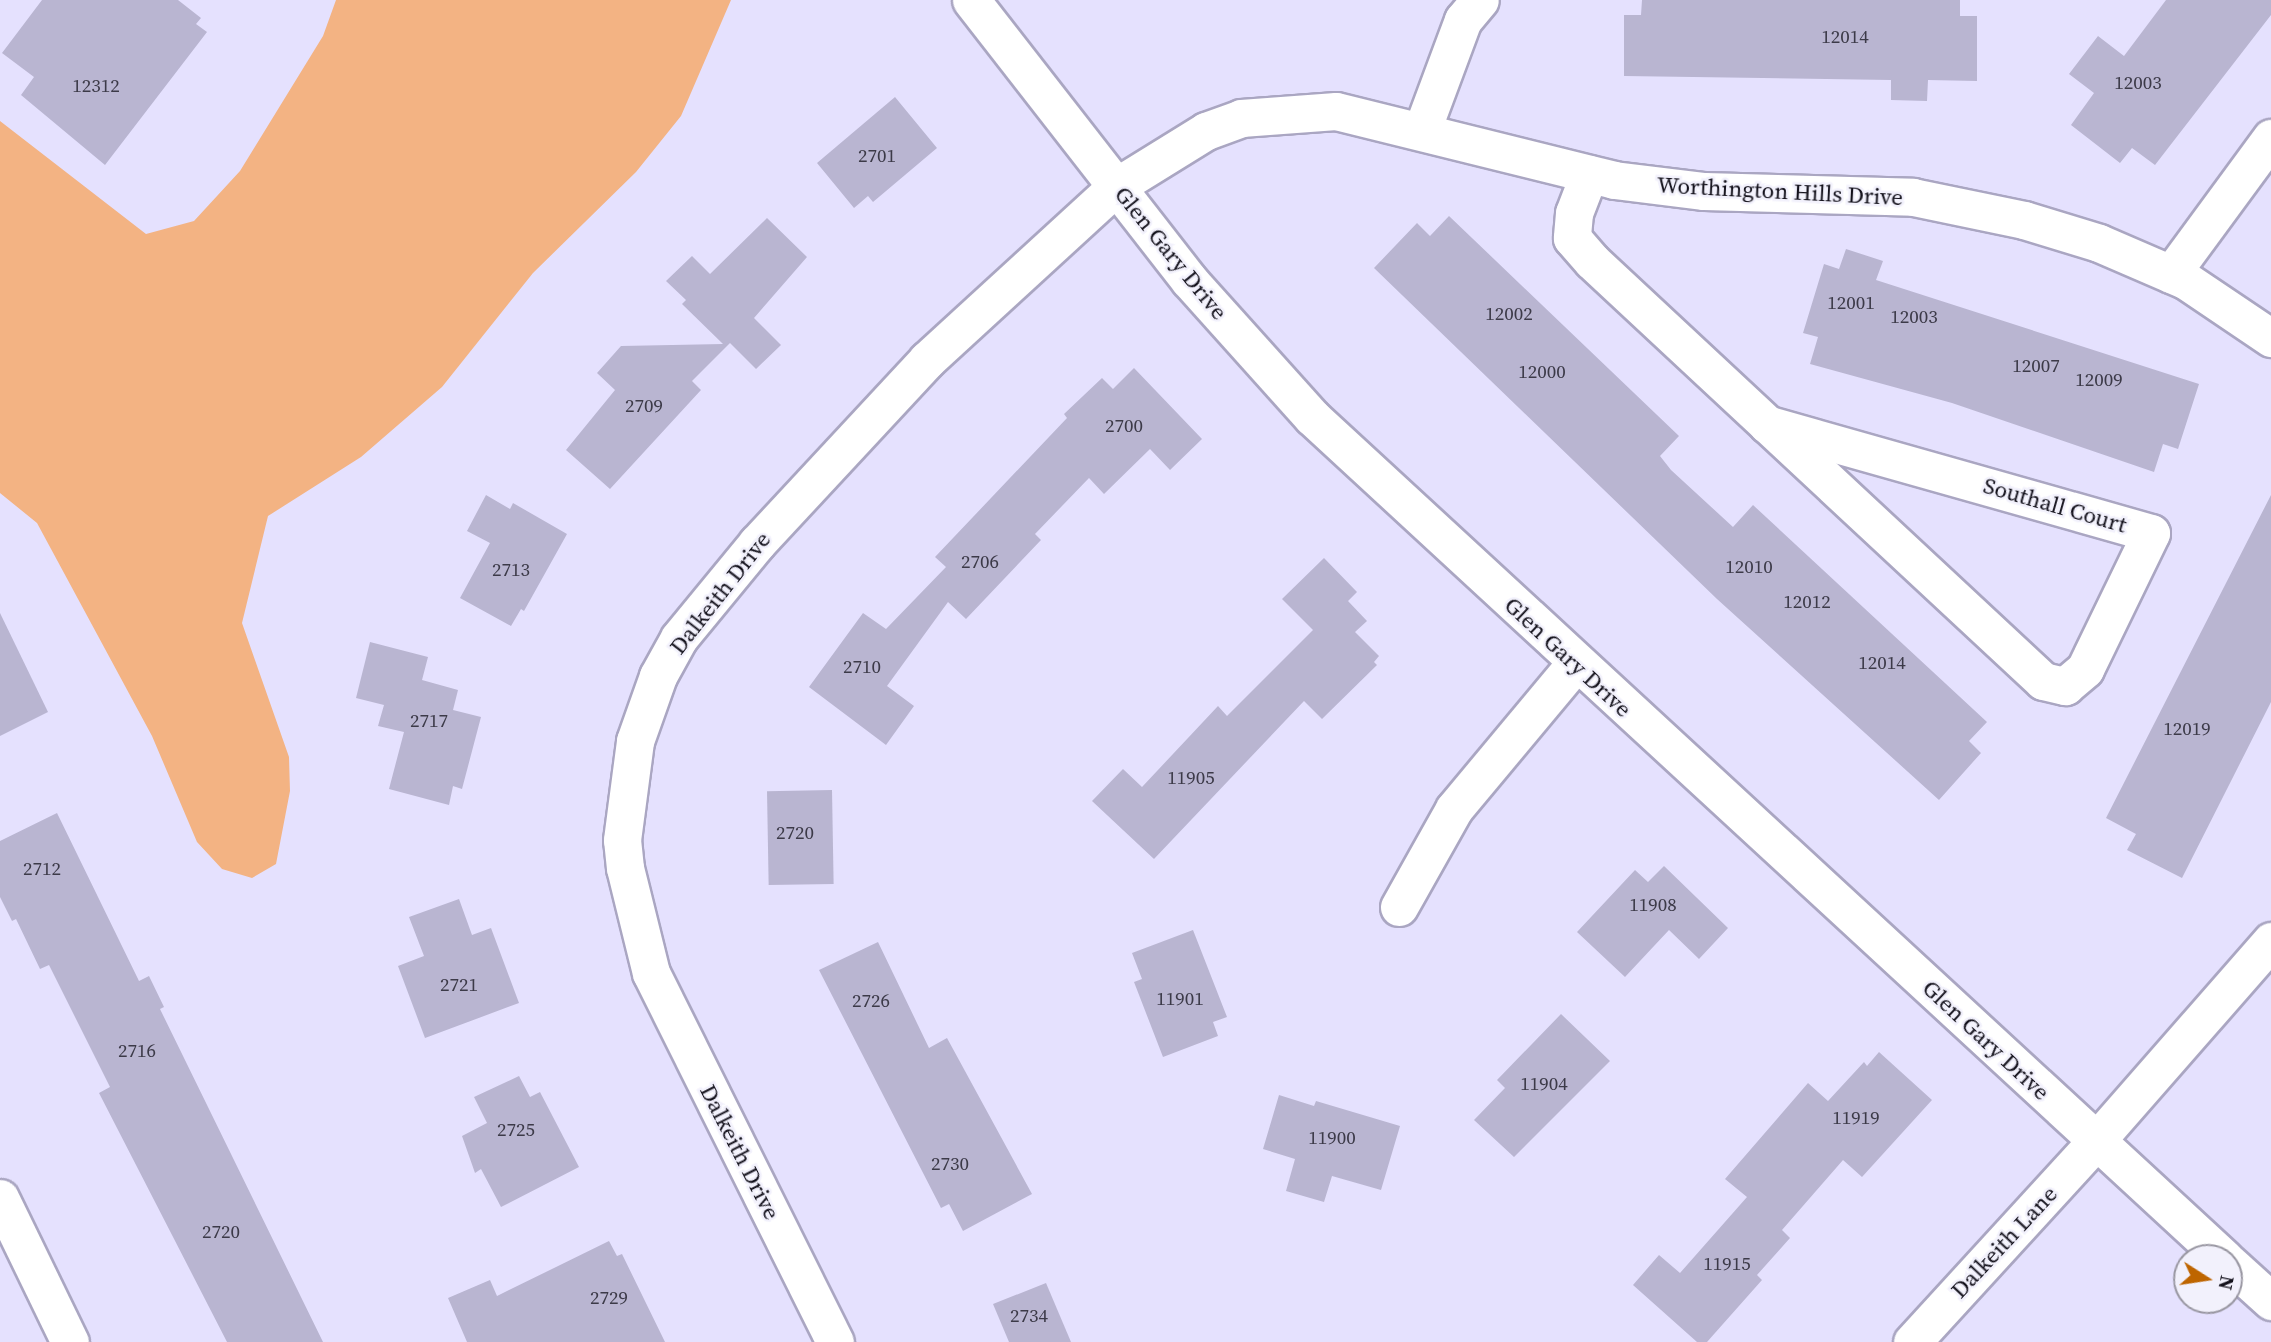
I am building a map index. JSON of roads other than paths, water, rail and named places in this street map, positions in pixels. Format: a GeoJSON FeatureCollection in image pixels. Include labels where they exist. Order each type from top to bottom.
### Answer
{"type":"FeatureCollection","features":[{"type":"Feature","properties":{"kind":"street","name":"Glen Gary Drive"},"geometry":{"type":"LineString","coordinates":[[971,0],[1189,280],[1312,417],[1575,664],[2209,1244]]}},
{"type":"Feature","properties":{"kind":"street"},"geometry":{"type":"LineString","coordinates":[[1422,130],[1463,20],[1480,0]]}},
{"type":"Feature","properties":{"kind":"street","name":"Worthington Hills Drive"},"geometry":{"type":"LineString","coordinates":[[1117,186],[1206,131],[1241,118],[1336,111],[1422,130],[1503,155],[1589,174],[1704,191],[1913,197],[2024,220],[2099,243],[2171,274],[2230,307],[2271,338]]}},
{"type":"Feature","properties":{"kind":"street"},"geometry":{"type":"LineString","coordinates":[[2171,274],[2271,138]]}},
{"type":"Feature","properties":{"kind":"street","name":"Southall Court"},"geometry":{"type":"LineString","coordinates":[[1589,174],[1574,213],[1572,239],[1767,424],[2043,681],[2065,686],[2085,669],[2151,533],[1767,424]]}},
{"type":"Feature","properties":{"kind":"street","name":"Dalkeith Drive"},"geometry":{"type":"LineString","coordinates":[[835,1342],[651,973],[625,867],[622,840],[635,741],[658,676],[679,638],[757,543],[927,360],[1117,186]]}},
{"type":"Feature","properties":{"kind":"street"},"geometry":{"type":"LineString","coordinates":[[1399,907],[1454,809],[1575,664]]}},
{"type":"Feature","properties":{"kind":"street"},"geometry":{"type":"LineString","coordinates":[[2096,1141],[2271,941]]}},
{"type":"Feature","properties":{"kind":"street","name":"Dalkeith Lane"},"geometry":{"type":"LineString","coordinates":[[1912,1342],[2096,1141]]}},
{"type":"Feature","properties":{"kind":"street"},"geometry":{"type":"LineString","coordinates":[[0,1198],[70,1342]]}},
{"type":"Feature","properties":{"kind":"street"},"geometry":{"type":"LineString","coordinates":[[2243,1276],[2271,1301]]}}]}
